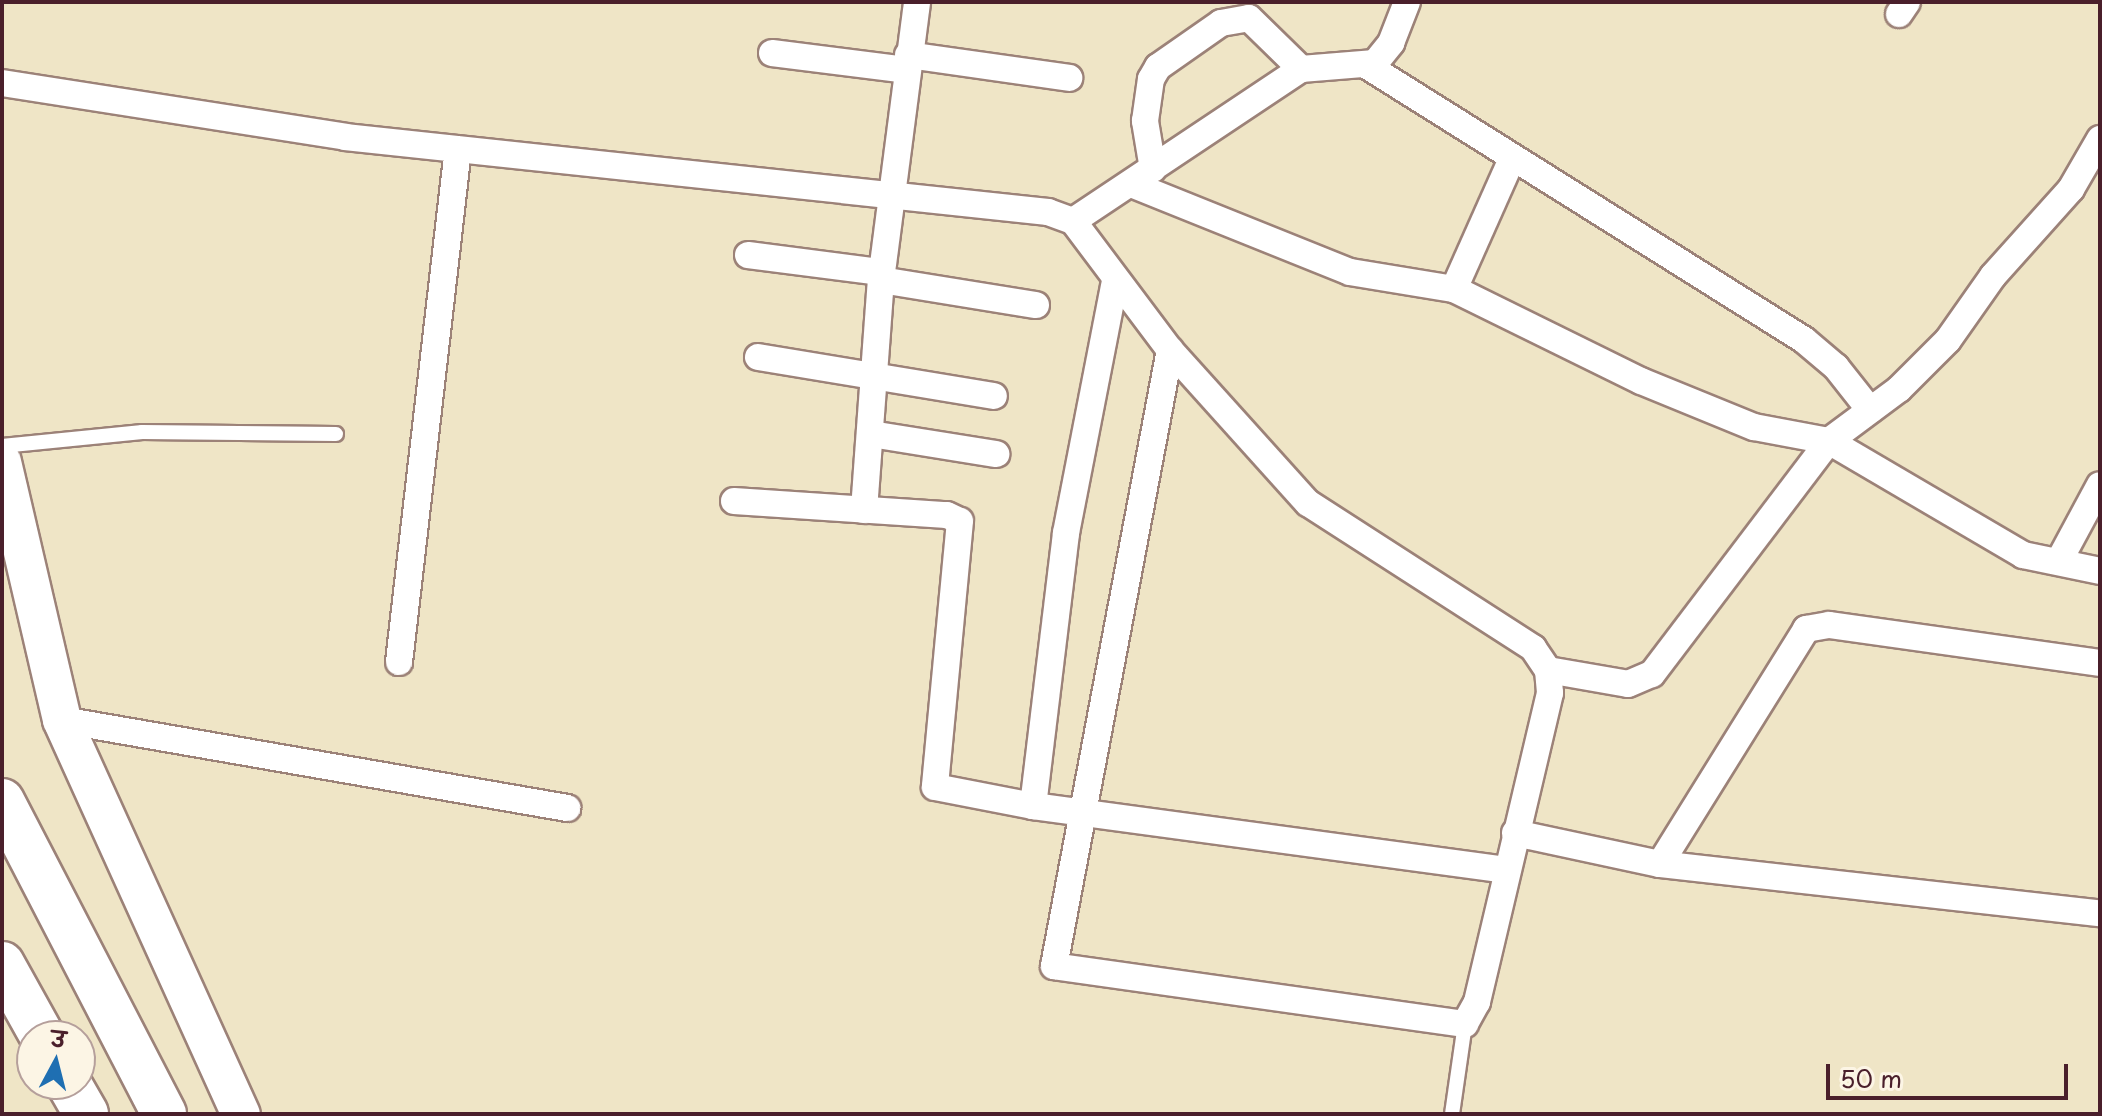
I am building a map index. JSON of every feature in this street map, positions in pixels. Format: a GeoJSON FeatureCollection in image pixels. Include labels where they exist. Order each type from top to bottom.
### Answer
{"type":"FeatureCollection","features":[{"type":"Feature","properties":{"kind":"highway"},"geometry":{"type":"LineString","coordinates":[[2,801],[164,1114]]}},
{"type":"Feature","properties":{"kind":"highway"},"geometry":{"type":"LineString","coordinates":[[2,964],[33,1020]]}},
{"type":"Feature","properties":{"kind":"main road"},"geometry":{"type":"LineString","coordinates":[[2,462],[62,720],[241,1114]]}},
{"type":"Feature","properties":{"kind":"street"},"geometry":{"type":"LineString","coordinates":[[864,510],[881,276],[917,2]]}},
{"type":"Feature","properties":{"kind":"street"},"geometry":{"type":"LineString","coordinates":[[1366,65],[1391,43],[1407,2]]}},
{"type":"Feature","properties":{"kind":"street"},"geometry":{"type":"LineString","coordinates":[[1142,177],[1151,79],[1158,67],[1221,23],[1249,18],[1301,69]]}},
{"type":"Feature","properties":{"kind":"street"},"geometry":{"type":"LineString","coordinates":[[772,53],[1069,78]]}},
{"type":"Feature","properties":{"kind":"street"},"geometry":{"type":"LineString","coordinates":[[1073,221],[1301,69],[1366,65],[1511,161],[1804,340],[1836,367],[1870,410]]}},
{"type":"Feature","properties":{"kind":"street"},"geometry":{"type":"LineString","coordinates":[[2,83],[345,137],[1048,212],[1073,221],[1170,350],[1308,503],[1533,648],[1548,670],[1550,693],[1477,1002],[1465,1024],[1057,970],[1055,952],[1170,350]]}},
{"type":"Feature","properties":{"kind":"street"},"geometry":{"type":"LineString","coordinates":[[1548,670],[1628,684],[1644,681],[1829,441],[1870,410],[1948,340],[2003,263],[2071,189],[2100,139]]}},
{"type":"Feature","properties":{"kind":"street"},"geometry":{"type":"LineString","coordinates":[[399,662],[458,149]]}},
{"type":"Feature","properties":{"kind":"street"},"geometry":{"type":"LineString","coordinates":[[1454,289],[1511,161]]}},
{"type":"Feature","properties":{"kind":"street"},"geometry":{"type":"LineString","coordinates":[[1142,177],[1350,272],[1454,289],[1641,381],[1740,421],[1789,436],[1829,441],[2023,555],[2100,571]]}},
{"type":"Feature","properties":{"kind":"street"},"geometry":{"type":"LineString","coordinates":[[748,255],[1036,305]]}},
{"type":"Feature","properties":{"kind":"street"},"geometry":{"type":"LineString","coordinates":[[1033,806],[1066,533],[1115,280]]}},
{"type":"Feature","properties":{"kind":"street"},"geometry":{"type":"LineString","coordinates":[[758,357],[876,373],[994,396]]}},
{"type":"Feature","properties":{"kind":"street"},"geometry":{"type":"LineString","coordinates":[[871,434],[996,454]]}},
{"type":"Feature","properties":{"kind":"street"},"geometry":{"type":"LineString","coordinates":[[2059,561],[2100,485]]}},
{"type":"Feature","properties":{"kind":"street"},"geometry":{"type":"LineString","coordinates":[[734,501],[947,515],[960,521],[933,785],[1033,806],[1506,870]]}},
{"type":"Feature","properties":{"kind":"street"},"geometry":{"type":"LineString","coordinates":[[1660,864],[1806,629],[1829,625],[2100,663]]}},
{"type":"Feature","properties":{"kind":"street"},"geometry":{"type":"LineString","coordinates":[[62,720],[567,808]]}},
{"type":"Feature","properties":{"kind":"street"},"geometry":{"type":"LineString","coordinates":[[1515,833],[1660,864],[2100,913]]}},
{"type":"Feature","properties":{"kind":"lane"},"geometry":{"type":"LineString","coordinates":[[2,446],[142,432],[336,434]]}},
{"type":"Feature","properties":{"kind":"lane"},"geometry":{"type":"LineString","coordinates":[[1452,1114],[1465,1024]]}}]}
